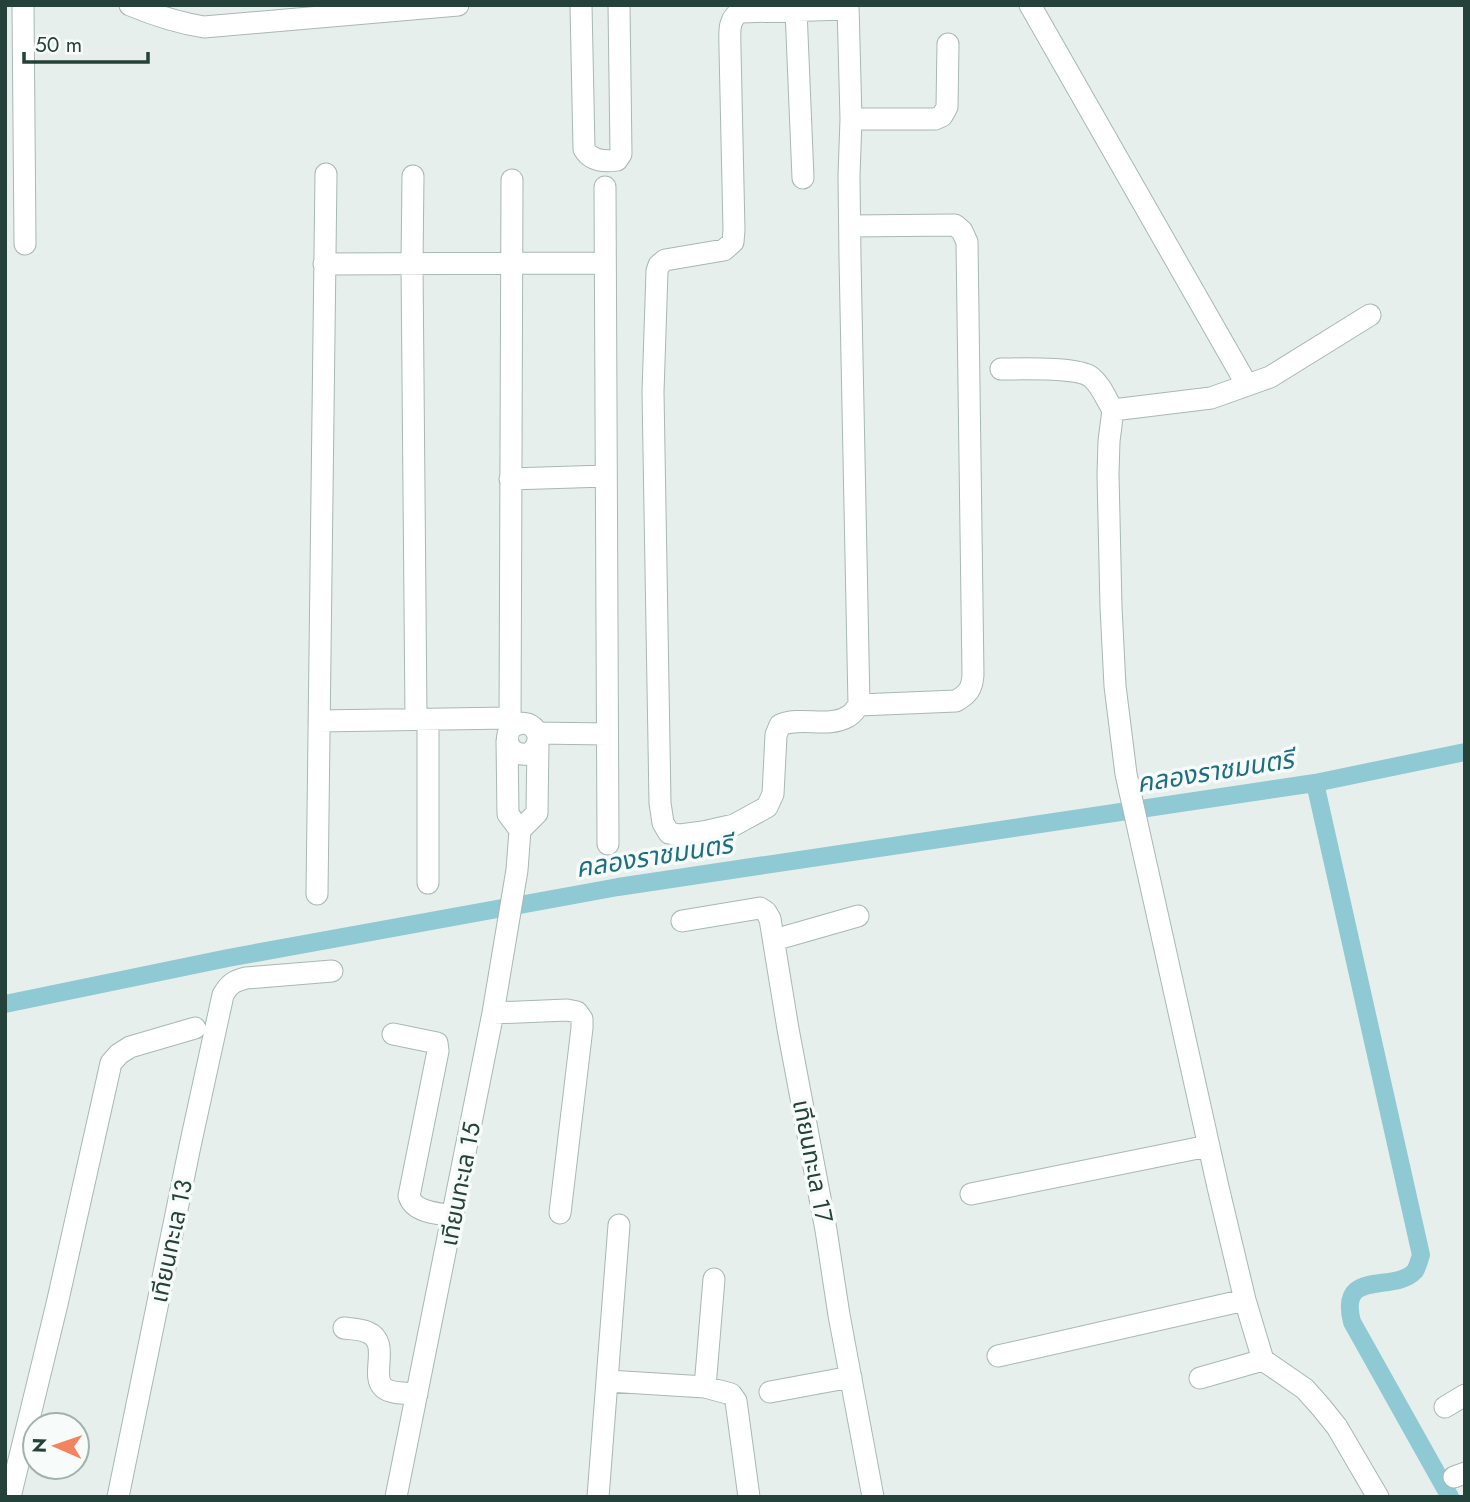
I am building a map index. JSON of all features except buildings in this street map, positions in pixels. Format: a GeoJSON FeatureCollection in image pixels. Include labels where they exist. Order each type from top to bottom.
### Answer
{"type":"FeatureCollection","features":[{"type":"Feature","properties":{"kind":"street"},"geometry":{"type":"LineString","coordinates":[[23,5],[25,244]]}},
{"type":"Feature","properties":{"kind":"street"},"geometry":{"type":"LineString","coordinates":[[130,5],[149,13],[204,27],[458,5]]}},
{"type":"Feature","properties":{"kind":"street"},"geometry":{"type":"LineString","coordinates":[[581,5],[584,149],[593,158],[613,161],[621,155],[619,5]]}},
{"type":"Feature","properties":{"kind":"street"},"geometry":{"type":"LineString","coordinates":[[1030,5],[1248,385]]}},
{"type":"Feature","properties":{"kind":"street"},"geometry":{"type":"LineString","coordinates":[[848,7],[859,705],[850,716],[841,720],[789,722],[780,726],[776,735],[773,794],[767,807],[734,825],[680,835],[669,833],[663,823],[660,803],[653,392],[657,271],[665,260],[724,250],[733,242],[731,23],[733,16],[741,12],[796,10],[848,7]]}},
{"type":"Feature","properties":{"kind":"street"},"geometry":{"type":"LineString","coordinates":[[796,10],[803,178]]}},
{"type":"Feature","properties":{"kind":"street"},"geometry":{"type":"LineString","coordinates":[[851,119],[935,119],[942,116],[947,107],[948,44]]}},
{"type":"Feature","properties":{"kind":"street"},"geometry":{"type":"LineString","coordinates":[[317,894],[326,174]]}},
{"type":"Feature","properties":{"kind":"street"},"geometry":{"type":"LineString","coordinates":[[413,176],[412,264],[428,883]]}},
{"type":"Feature","properties":{"kind":"street"},"geometry":{"type":"LineString","coordinates":[[512,180],[508,814],[520,830],[537,813],[537,737]]}},
{"type":"Feature","properties":{"kind":"street"},"geometry":{"type":"LineString","coordinates":[[605,187],[608,844]]}},
{"type":"Feature","properties":{"kind":"street"},"geometry":{"type":"LineString","coordinates":[[850,226],[955,225],[962,231],[967,242],[972,687],[956,701],[859,705]]}},
{"type":"Feature","properties":{"kind":"street"},"geometry":{"type":"LineString","coordinates":[[324,264],[605,263]]}},
{"type":"Feature","properties":{"kind":"street"},"geometry":{"type":"LineString","coordinates":[[1113,410],[1211,398],[1270,377],[1370,315]]}},
{"type":"Feature","properties":{"kind":"street"},"geometry":{"type":"LineString","coordinates":[[1001,369],[1053,370],[1088,375],[1098,385],[1113,410],[1108,474],[1111,607],[1115,686],[1126,774],[1245,1300],[1263,1360],[1305,1389],[1337,1427],[1378,1497]]}},
{"type":"Feature","properties":{"kind":"street"},"geometry":{"type":"LineString","coordinates":[[510,479],[606,476]]}},
{"type":"Feature","properties":{"kind":"street"},"geometry":{"type":"LineString","coordinates":[[319,721],[422,719],[508,729]]}},
{"type":"Feature","properties":{"kind":"street"},"geometry":{"type":"LineString","coordinates":[[508,729],[512,751],[522,755],[532,751],[537,737]]}},
{"type":"Feature","properties":{"kind":"street"},"geometry":{"type":"LineString","coordinates":[[537,737],[607,734]]}},
{"type":"Feature","properties":{"kind":"street","name":"เทียนทะเล 15"},"geometry":{"type":"LineString","coordinates":[[396,1497],[494,1013],[517,870],[520,830]]}},
{"type":"Feature","properties":{"kind":"street","name":"เทียนทะเล 17"},"geometry":{"type":"LineString","coordinates":[[682,921],[760,908],[770,919],[873,1497]]}},
{"type":"Feature","properties":{"kind":"street"},"geometry":{"type":"LineString","coordinates":[[774,940],[858,916]]}},
{"type":"Feature","properties":{"kind":"street","name":"เทียนทะเล 13"},"geometry":{"type":"LineString","coordinates":[[118,1497],[223,995],[234,981],[246,978],[332,971]]}},
{"type":"Feature","properties":{"kind":"street"},"geometry":{"type":"LineString","coordinates":[[494,1013],[567,1010],[578,1012],[582,1019],[560,1213]]}},
{"type":"Feature","properties":{"kind":"street"},"geometry":{"type":"LineString","coordinates":[[10,1497],[111,1063],[130,1047],[195,1028]]}},
{"type":"Feature","properties":{"kind":"street"},"geometry":{"type":"LineString","coordinates":[[393,1034],[437,1043],[438,1051],[408,1196],[411,1204],[418,1208],[453,1216]]}},
{"type":"Feature","properties":{"kind":"street"},"geometry":{"type":"LineString","coordinates":[[971,1194],[1209,1146]]}},
{"type":"Feature","properties":{"kind":"street"},"geometry":{"type":"LineString","coordinates":[[598,1497],[619,1225]]}},
{"type":"Feature","properties":{"kind":"street"},"geometry":{"type":"LineString","coordinates":[[705,1387],[713,1279]]}},
{"type":"Feature","properties":{"kind":"street"},"geometry":{"type":"LineString","coordinates":[[998,1356],[1245,1300]]}},
{"type":"Feature","properties":{"kind":"street"},"geometry":{"type":"LineString","coordinates":[[344,1328],[365,1331],[376,1340],[380,1354],[379,1379],[382,1386],[388,1390],[417,1394]]}},
{"type":"Feature","properties":{"kind":"street"},"geometry":{"type":"LineString","coordinates":[[1200,1378],[1263,1360]]}},
{"type":"Feature","properties":{"kind":"street"},"geometry":{"type":"LineString","coordinates":[[770,1392],[851,1377]]}},
{"type":"Feature","properties":{"kind":"street"},"geometry":{"type":"LineString","coordinates":[[608,1381],[705,1387],[731,1394],[736,1401],[749,1497]]}},
{"type":"Feature","properties":{"kind":"street"},"geometry":{"type":"LineString","coordinates":[[1445,1408],[1465,1395]]}},
{"type":"Feature","properties":{"kind":"waterway"},"geometry":{"type":"LineString","coordinates":[[1450,1497],[1352,1322],[1350,1305],[1353,1294],[1360,1288],[1406,1278],[1415,1271],[1421,1255],[1315,783],[1465,752]]}},
{"type":"Feature","properties":{"kind":"waterway","name":"คลองราชมนตรี"},"geometry":{"type":"LineString","coordinates":[[5,1004],[228,958],[618,887],[1315,783]]}}]}
